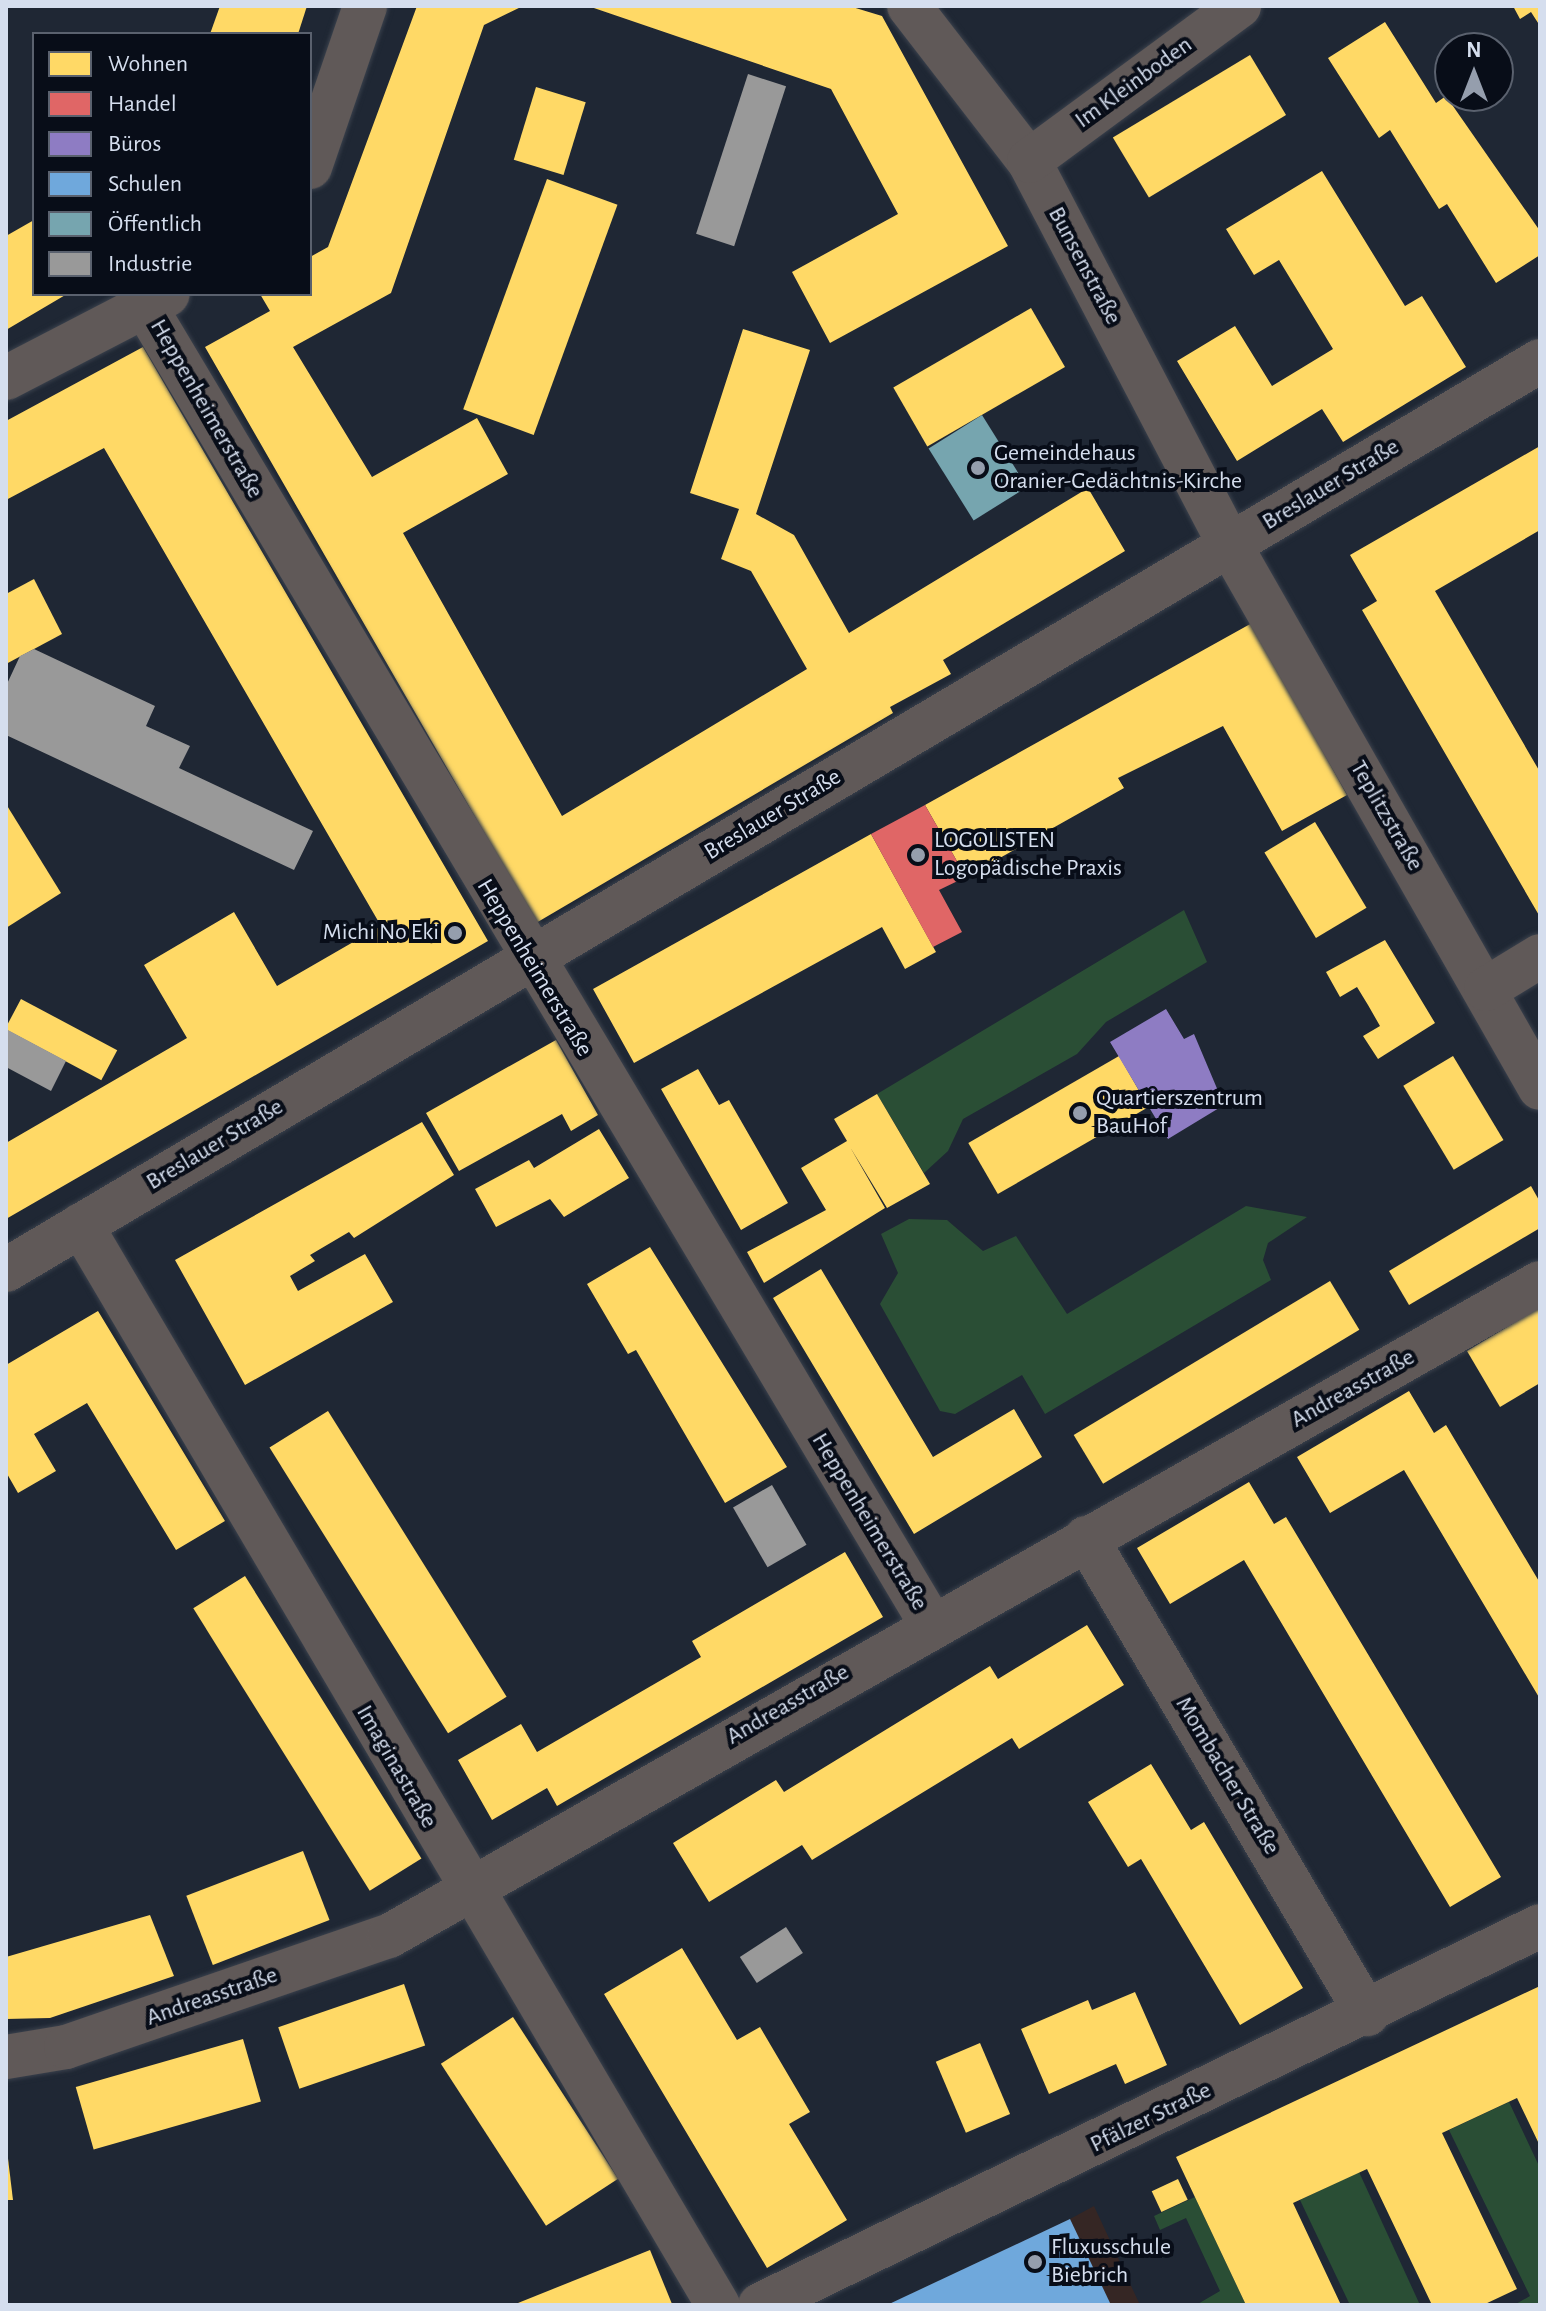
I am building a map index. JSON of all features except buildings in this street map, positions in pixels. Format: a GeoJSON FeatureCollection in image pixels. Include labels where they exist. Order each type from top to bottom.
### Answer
{"type":"FeatureCollection","features":[{"type":"Feature","properties":{"kind":"street"},"geometry":{"type":"LineString","coordinates":[[312,161],[365,6]]}},
{"type":"Feature","properties":{"kind":"street","name":"Bunsenstraße"},"geometry":{"type":"LineString","coordinates":[[909,6],[1029,161],[1230,545]]}},
{"type":"Feature","properties":{"kind":"street","name":"Im Kleinboden"},"geometry":{"type":"LineString","coordinates":[[1029,161],[1239,6]]}},
{"type":"Feature","properties":{"kind":"street"},"geometry":{"type":"LineString","coordinates":[[6,378],[157,301]]}},
{"type":"Feature","properties":{"kind":"street","name":"Heppenheimerstraße"},"geometry":{"type":"LineString","coordinates":[[157,301],[529,960],[930,1622]]}},
{"type":"Feature","properties":{"kind":"street","name":"Breslauer Straße"},"geometry":{"type":"LineString","coordinates":[[6,1270],[1540,361]]}},
{"type":"Feature","properties":{"kind":"street","name":"Teplitzstraße"},"geometry":{"type":"LineString","coordinates":[[1230,545],[1540,1088]]}},
{"type":"Feature","properties":{"kind":"street"},"geometry":{"type":"LineString","coordinates":[[1486,989],[1540,956]]}},
{"type":"Feature","properties":{"kind":"street","name":"Imaginastraße"},"geometry":{"type":"LineString","coordinates":[[81,1225],[469,1891],[718,2305]]}},
{"type":"Feature","properties":{"kind":"street","name":"Andreasstraße"},"geometry":{"type":"LineString","coordinates":[[6,2057],[66,2047],[389,1936],[930,1622],[1540,1283]]}},
{"type":"Feature","properties":{"kind":"street","name":"Mombacher Straße"},"geometry":{"type":"LineString","coordinates":[[1086,1538],[1367,2014]]}},
{"type":"Feature","properties":{"kind":"street","name":"Pfälzer Straße"},"geometry":{"type":"LineString","coordinates":[[760,2305],[1367,2014],[1540,1926]]}},
{"type":"Feature","properties":{"kind":"shaded area","name":"Fluxusschule Biebrich"},"geometry":{"type":"Polygon","coordinates":[[[1094,2206],[1140,2305],[887,2305],[1070,2219],[1094,2206]]]}},
{"type":"Feature","properties":{"kind":"green space"},"geometry":{"type":"Polygon","coordinates":[[[1184,910],[1207,962],[1106,1022],[1077,1054],[963,1119],[948,1151],[924,1173],[877,1094],[1184,910]]]}},
{"type":"Feature","properties":{"kind":"green space"},"geometry":{"type":"Polygon","coordinates":[[[1246,1206],[1307,1217],[1268,1243],[1263,1260],[1271,1280],[1045,1414],[1022,1375],[955,1414],[940,1411],[880,1304],[898,1273],[881,1234],[909,1219],[947,1220],[983,1251],[1016,1236],[1067,1314],[1246,1206]]]}},
{"type":"Feature","properties":{"kind":"green space"},"geometry":{"type":"Polygon","coordinates":[[[1509,2102],[1540,2168],[1540,2305],[1514,2305],[1530,2296],[1449,2130],[1509,2102]]]}},
{"type":"Feature","properties":{"kind":"green space"},"geometry":{"type":"Polygon","coordinates":[[[1359,2172],[1420,2305],[1350,2305],[1300,2200],[1359,2172]]]}},
{"type":"Feature","properties":{"kind":"green space"},"geometry":{"type":"Polygon","coordinates":[[[1195,2197],[1246,2305],[1196,2305],[1220,2291],[1186,2218],[1160,2230],[1154,2216],[1195,2197]]]}},
{"type":"Feature","properties":{"kind":"place","name":"Gemeindehaus Oranier-Gedächtnis-Kirche"},"geometry":{"type":"Point","coordinates":[978,468]}},
{"type":"Feature","properties":{"kind":"place","name":"LOGOLISTEN Logopädische Praxis"},"geometry":{"type":"Point","coordinates":[918,855]}},
{"type":"Feature","properties":{"kind":"place","name":"Michi No Eki"},"geometry":{"type":"Point","coordinates":[455,933]}},
{"type":"Feature","properties":{"kind":"place","name":"Quartierszentrum BauHof"},"geometry":{"type":"Point","coordinates":[1080,1113]}},
{"type":"Feature","properties":{"kind":"place","name":"Fluxusschule Biebrich"},"geometry":{"type":"Point","coordinates":[1035,2262]}}]}
